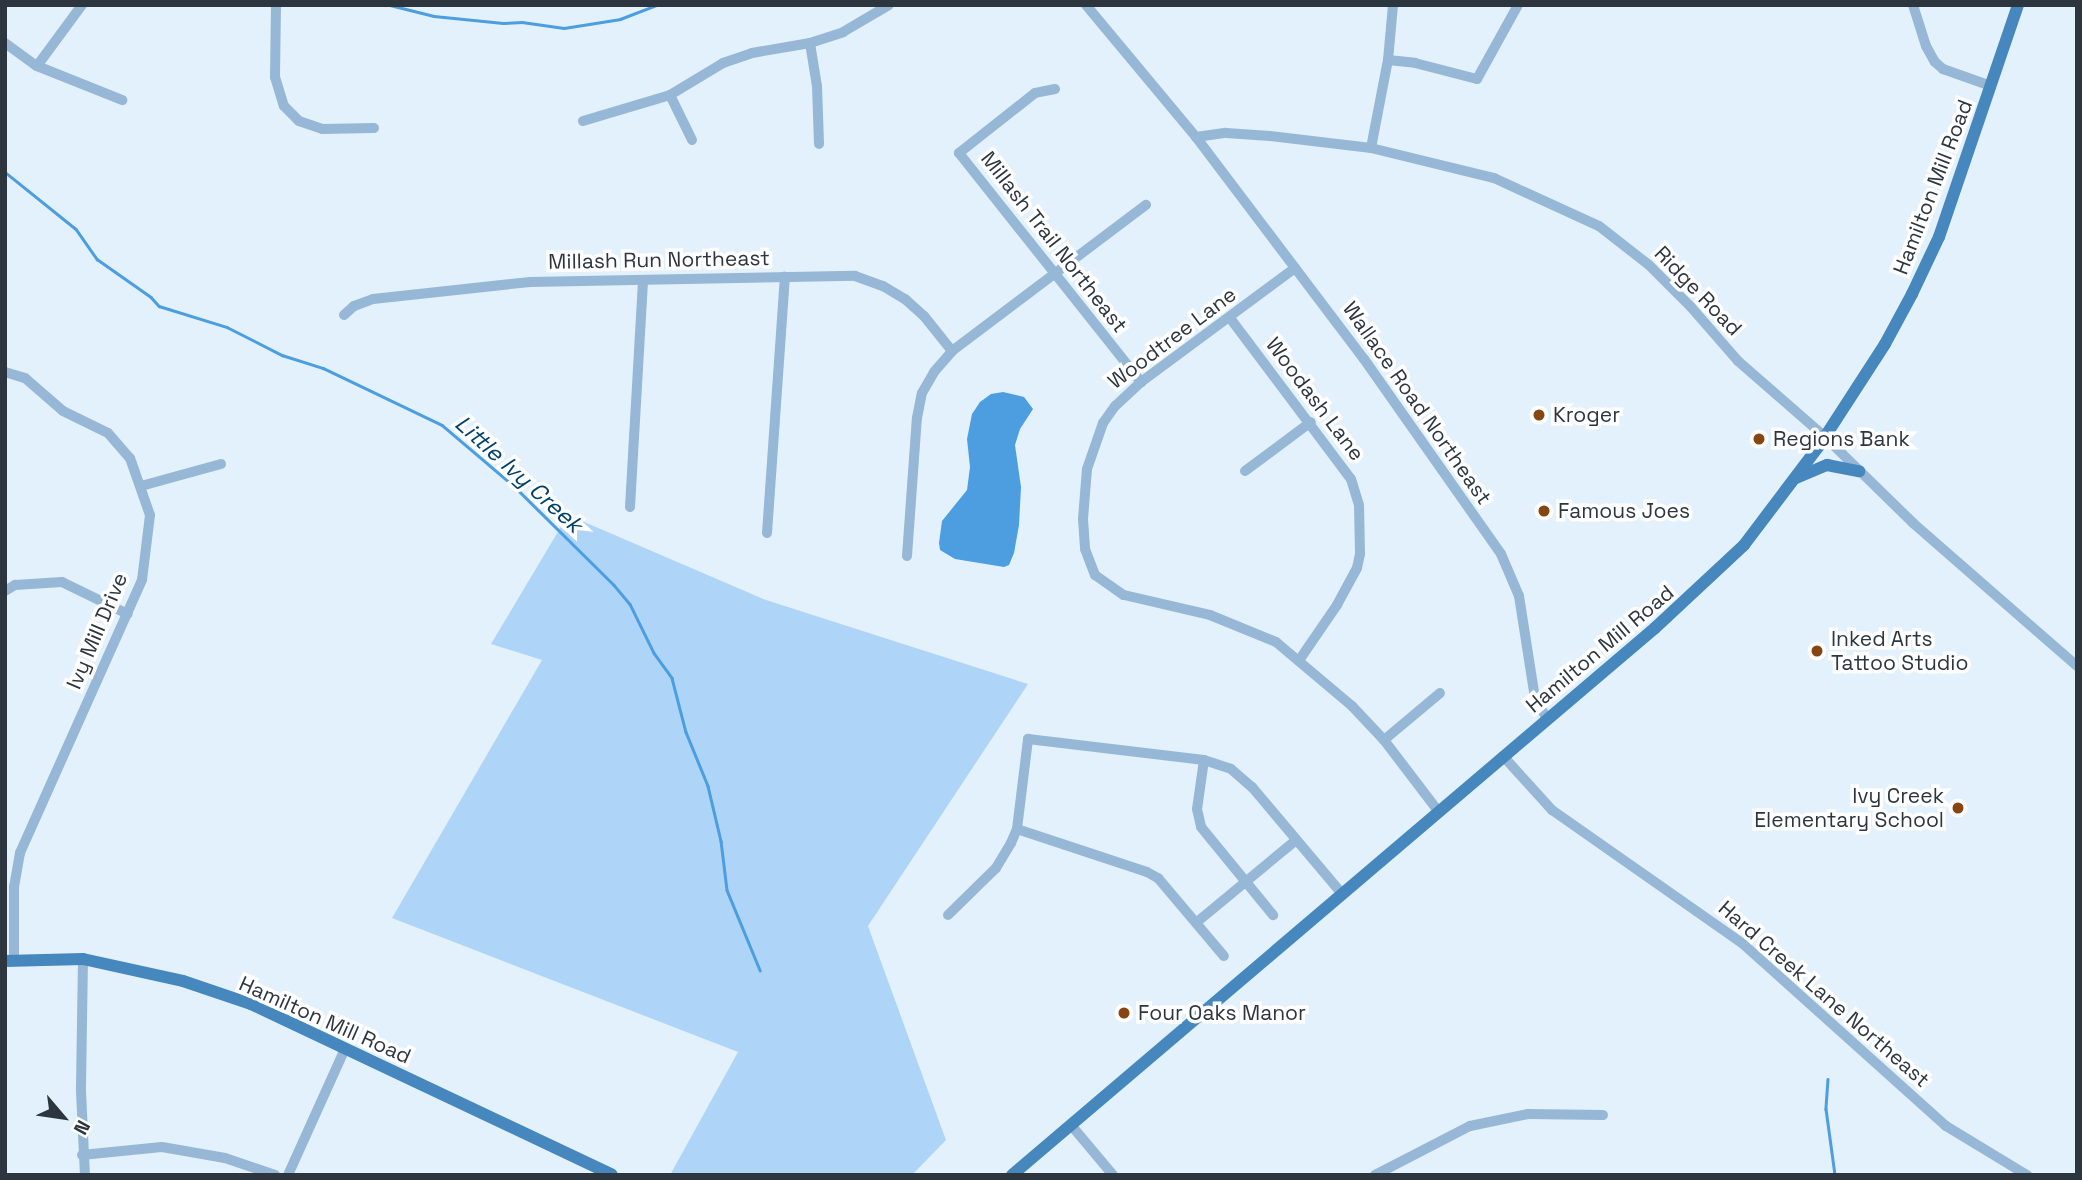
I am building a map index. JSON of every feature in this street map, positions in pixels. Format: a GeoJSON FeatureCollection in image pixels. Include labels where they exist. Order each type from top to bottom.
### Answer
{"type":"FeatureCollection","features":[{"type":"Feature","properties":{"kind":"main road","name":"Hamilton Mill Road"},"geometry":{"type":"LineString","coordinates":[[1012,1175],[1655,628],[1731,558],[1796,479],[1885,344],[1928,260],[2018,5]]}},
{"type":"Feature","properties":{"kind":"main road"},"geometry":{"type":"LineString","coordinates":[[1796,479],[1827,465],[1859,471]]}},
{"type":"Feature","properties":{"kind":"main road","name":"Hamilton Mill Road"},"geometry":{"type":"LineString","coordinates":[[9,961],[83,959],[190,983],[251,1004],[612,1175]]}},
{"type":"Feature","properties":{"kind":"street"},"geometry":{"type":"LineString","coordinates":[[37,66],[82,5]]}},
{"type":"Feature","properties":{"kind":"street"},"geometry":{"type":"LineString","coordinates":[[276,5],[275,77],[284,106],[299,121],[322,128],[374,128]]}},
{"type":"Feature","properties":{"kind":"street"},"geometry":{"type":"LineString","coordinates":[[583,121],[670,95],[723,63],[752,53],[810,43],[843,32],[889,5]]}},
{"type":"Feature","properties":{"kind":"street","name":"Wallace Road Northeast"},"geometry":{"type":"LineString","coordinates":[[1086,5],[1196,137],[1364,359],[1501,554],[1519,596],[1535,698],[1547,719]]}},
{"type":"Feature","properties":{"kind":"street"},"geometry":{"type":"LineString","coordinates":[[1371,148],[1388,60],[1393,5]]}},
{"type":"Feature","properties":{"kind":"street"},"geometry":{"type":"LineString","coordinates":[[1388,60],[1415,63],[1477,79],[1518,5]]}},
{"type":"Feature","properties":{"kind":"street"},"geometry":{"type":"LineString","coordinates":[[1913,5],[1926,46],[1935,62],[1943,69],[1991,86]]}},
{"type":"Feature","properties":{"kind":"street"},"geometry":{"type":"LineString","coordinates":[[5,43],[37,66],[122,100]]}},
{"type":"Feature","properties":{"kind":"street"},"geometry":{"type":"LineString","coordinates":[[810,43],[817,86],[819,144]]}},
{"type":"Feature","properties":{"kind":"street","name":"Millash Trail Northeast"},"geometry":{"type":"LineString","coordinates":[[1055,89],[1035,93],[959,153],[1141,382]]}},
{"type":"Feature","properties":{"kind":"street"},"geometry":{"type":"LineString","coordinates":[[670,95],[692,139]]}},
{"type":"Feature","properties":{"kind":"street","name":"Ridge Road"},"geometry":{"type":"LineString","coordinates":[[1196,137],[1226,133],[1371,148],[1493,178],[1599,226],[1649,265],[1738,361],[1825,437],[1975,580],[2077,666]]}},
{"type":"Feature","properties":{"kind":"street"},"geometry":{"type":"LineString","coordinates":[[907,556],[918,418],[922,393],[934,372],[952,351],[1146,205]]}},
{"type":"Feature","properties":{"kind":"street","name":"Woodtree Lane"},"geometry":{"type":"LineString","coordinates":[[1295,268],[1141,382],[1115,406],[1103,423],[1087,469],[1083,519],[1084,549],[1095,575],[1124,595],[1232,622],[1276,642],[1300,659],[1352,706],[1384,740],[1406,773],[1438,811]]}},
{"type":"Feature","properties":{"kind":"street","name":"Millash Run Northeast"},"geometry":{"type":"LineString","coordinates":[[344,315],[354,306],[373,299],[530,282],[855,276],[883,286],[905,299],[952,351]]}},
{"type":"Feature","properties":{"kind":"street"},"geometry":{"type":"LineString","coordinates":[[767,533],[785,277]]}},
{"type":"Feature","properties":{"kind":"street"},"geometry":{"type":"LineString","coordinates":[[629,507],[643,280]]}},
{"type":"Feature","properties":{"kind":"street","name":"Woodash Lane"},"geometry":{"type":"LineString","coordinates":[[1230,318],[1311,422],[1351,479],[1359,505],[1360,554],[1351,582],[1300,659]]}},
{"type":"Feature","properties":{"kind":"street","name":"Ivy Mill Drive"},"geometry":{"type":"LineString","coordinates":[[5,372],[25,379],[64,411],[108,433],[130,458],[150,516],[142,580],[20,853],[9,961]]}},
{"type":"Feature","properties":{"kind":"street"},"geometry":{"type":"LineString","coordinates":[[1245,471],[1311,422]]}},
{"type":"Feature","properties":{"kind":"street"},"geometry":{"type":"LineString","coordinates":[[141,485],[221,464]]}},
{"type":"Feature","properties":{"kind":"street"},"geometry":{"type":"LineString","coordinates":[[5,591],[15,585],[62,582],[128,614]]}},
{"type":"Feature","properties":{"kind":"street"},"geometry":{"type":"LineString","coordinates":[[1384,740],[1440,693]]}},
{"type":"Feature","properties":{"kind":"street"},"geometry":{"type":"LineString","coordinates":[[948,915],[996,868],[1017,830],[1028,739],[1218,763],[1242,777],[1342,894]]}},
{"type":"Feature","properties":{"kind":"street","name":"Hard Creek Lane Northeast"},"geometry":{"type":"LineString","coordinates":[[1503,756],[1552,810],[1742,943],[1946,1126],[2027,1175]]}},
{"type":"Feature","properties":{"kind":"street"},"geometry":{"type":"LineString","coordinates":[[1204,760],[1198,819],[1201,827],[1273,915]]}},
{"type":"Feature","properties":{"kind":"street"},"geometry":{"type":"LineString","coordinates":[[1017,830],[1147,872],[1169,889],[1224,956]]}},
{"type":"Feature","properties":{"kind":"street"},"geometry":{"type":"LineString","coordinates":[[1197,922],[1295,841]]}},
{"type":"Feature","properties":{"kind":"street"},"geometry":{"type":"LineString","coordinates":[[83,959],[82,1155],[85,1175]]}},
{"type":"Feature","properties":{"kind":"street"},"geometry":{"type":"LineString","coordinates":[[288,1175],[345,1049]]}},
{"type":"Feature","properties":{"kind":"street"},"geometry":{"type":"LineString","coordinates":[[1375,1175],[1469,1126],[1528,1114],[1603,1115]]}},
{"type":"Feature","properties":{"kind":"street"},"geometry":{"type":"LineString","coordinates":[[1071,1125],[1113,1175]]}},
{"type":"Feature","properties":{"kind":"street"},"geometry":{"type":"LineString","coordinates":[[82,1155],[162,1147],[225,1158],[275,1175]]}},
{"type":"Feature","properties":{"kind":"shaded area"},"geometry":{"type":"Polygon","coordinates":[[[568,515],[766,600],[1028,684],[868,926],[946,1140],[912,1175],[670,1175],[738,1052],[392,918],[542,660],[491,644],[568,515]]]}},
{"type":"Feature","properties":{"kind":"water"},"geometry":{"type":"Polygon","coordinates":[[[1003,392],[1024,397],[1033,409],[1020,429],[1015,445],[1021,487],[1019,525],[1014,553],[1009,565],[1004,567],[955,559],[940,550],[939,543],[942,521],[967,490],[970,467],[967,439],[972,414],[980,402],[991,394],[1003,392]]]}},
{"type":"Feature","properties":{"kind":"waterway"},"geometry":{"type":"LineString","coordinates":[[390,5],[434,16],[503,23],[522,22],[564,28],[620,19],[656,5]]}},
{"type":"Feature","properties":{"kind":"waterway","name":"Little Ivy Creek"},"geometry":{"type":"LineString","coordinates":[[5,172],[76,229],[97,259],[151,297],[159,306],[227,327],[282,355],[323,368],[442,425],[515,487],[614,585],[630,604],[654,653],[672,678],[686,732],[708,786],[721,841],[727,890],[760,970]]}},
{"type":"Feature","properties":{"kind":"waterway"},"geometry":{"type":"LineString","coordinates":[[1828,1079],[1826,1109],[1835,1175]]}},
{"type":"Feature","properties":{"kind":"place","name":"Kroger"},"geometry":{"type":"Point","coordinates":[1539,415]}},
{"type":"Feature","properties":{"kind":"place","name":"Regions Bank"},"geometry":{"type":"Point","coordinates":[1759,439]}},
{"type":"Feature","properties":{"kind":"place","name":"Famous Joes"},"geometry":{"type":"Point","coordinates":[1544,511]}},
{"type":"Feature","properties":{"kind":"place","name":"Inked Arts Tattoo Studio"},"geometry":{"type":"Point","coordinates":[1817,651]}},
{"type":"Feature","properties":{"kind":"place","name":"Ivy Creek Elementary School"},"geometry":{"type":"Point","coordinates":[1958,808]}},
{"type":"Feature","properties":{"kind":"place","name":"Four Oaks Manor"},"geometry":{"type":"Point","coordinates":[1124,1013]}}]}
